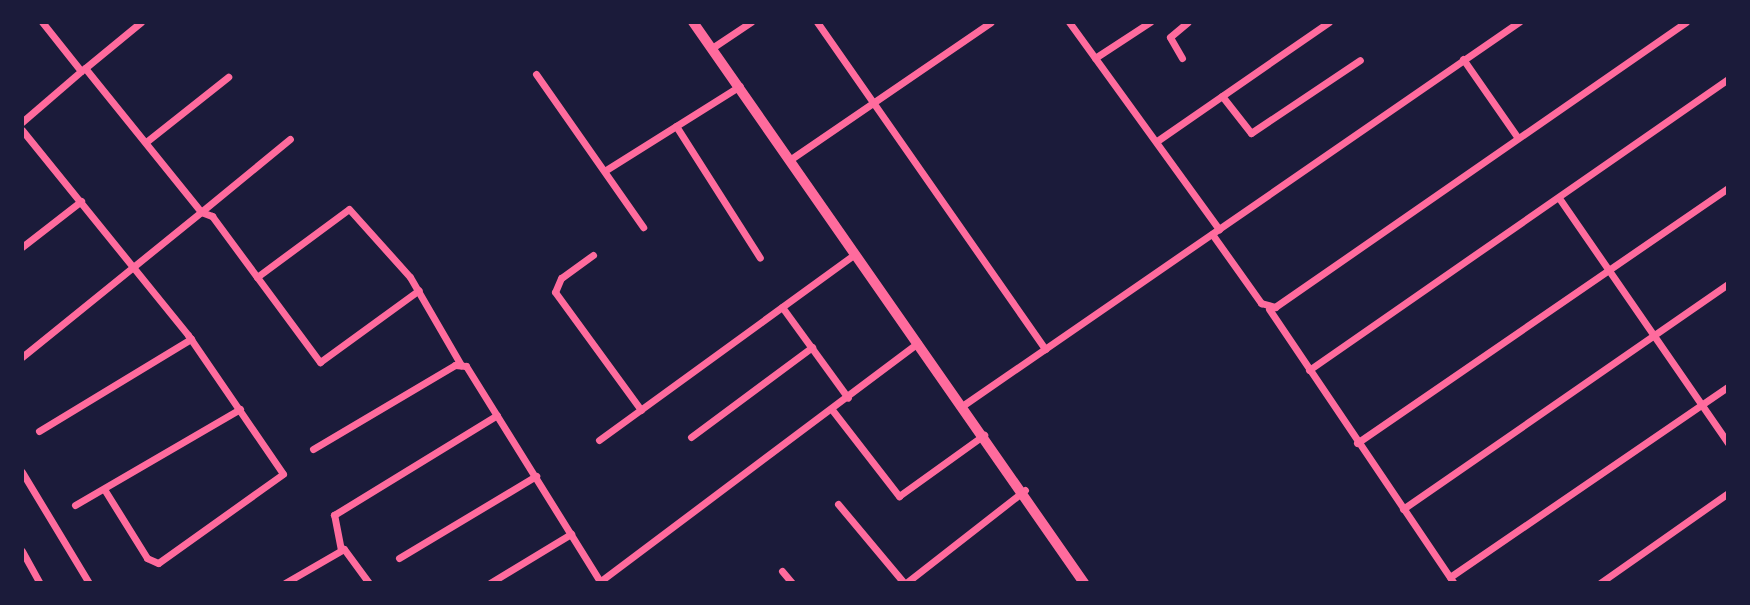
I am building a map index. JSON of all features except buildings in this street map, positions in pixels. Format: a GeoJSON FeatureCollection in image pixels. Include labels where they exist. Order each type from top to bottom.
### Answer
{"type":"FeatureCollection","features":[{"type":"Feature","properties":{"kind":"main road"},"geometry":{"type":"LineString","coordinates":[[693,22],[918,343],[986,434],[1084,583]]}},
{"type":"Feature","properties":{"kind":"street"},"geometry":{"type":"LineString","coordinates":[[42,22],[146,142],[201,212],[212,216],[320,362],[419,290]]}},
{"type":"Feature","properties":{"kind":"street"},"geometry":{"type":"LineString","coordinates":[[22,122],[141,22]]}},
{"type":"Feature","properties":{"kind":"street"},"geometry":{"type":"LineString","coordinates":[[712,48],[751,22]]}},
{"type":"Feature","properties":{"kind":"street"},"geometry":{"type":"LineString","coordinates":[[817,22],[1045,349]]}},
{"type":"Feature","properties":{"kind":"street"},"geometry":{"type":"LineString","coordinates":[[791,159],[991,22]]}},
{"type":"Feature","properties":{"kind":"street"},"geometry":{"type":"LineString","coordinates":[[1069,22],[1157,141],[1357,443],[1452,580],[1728,387]]}},
{"type":"Feature","properties":{"kind":"street"},"geometry":{"type":"LineString","coordinates":[[1095,58],[1150,22]]}},
{"type":"Feature","properties":{"kind":"street"},"geometry":{"type":"LineString","coordinates":[[1182,58],[1170,37],[1188,22]]}},
{"type":"Feature","properties":{"kind":"street"},"geometry":{"type":"LineString","coordinates":[[1157,141],[1329,22]]}},
{"type":"Feature","properties":{"kind":"street"},"geometry":{"type":"LineString","coordinates":[[965,404],[1519,22]]}},
{"type":"Feature","properties":{"kind":"street"},"geometry":{"type":"LineString","coordinates":[[1269,309],[1686,22]]}},
{"type":"Feature","properties":{"kind":"street"},"geometry":{"type":"LineString","coordinates":[[1463,59],[1518,138]]}},
{"type":"Feature","properties":{"kind":"street"},"geometry":{"type":"LineString","coordinates":[[1222,96],[1251,133],[1360,60]]}},
{"type":"Feature","properties":{"kind":"street"},"geometry":{"type":"LineString","coordinates":[[536,74],[643,227]]}},
{"type":"Feature","properties":{"kind":"street"},"geometry":{"type":"LineString","coordinates":[[146,142],[228,77]]}},
{"type":"Feature","properties":{"kind":"street"},"geometry":{"type":"LineString","coordinates":[[1309,370],[1728,79]]}},
{"type":"Feature","properties":{"kind":"street"},"geometry":{"type":"LineString","coordinates":[[606,170],[740,86]]}},
{"type":"Feature","properties":{"kind":"street"},"geometry":{"type":"LineString","coordinates":[[676,126],[760,258]]}},
{"type":"Feature","properties":{"kind":"street"},"geometry":{"type":"LineString","coordinates":[[22,130],[135,265],[282,469],[281,479],[158,563],[147,558],[104,489]]}},
{"type":"Feature","properties":{"kind":"street"},"geometry":{"type":"LineString","coordinates":[[22,357],[290,139]]}},
{"type":"Feature","properties":{"kind":"street"},"geometry":{"type":"LineString","coordinates":[[1357,443],[1728,188]]}},
{"type":"Feature","properties":{"kind":"street"},"geometry":{"type":"LineString","coordinates":[[1559,198],[1728,443]]}},
{"type":"Feature","properties":{"kind":"street"},"geometry":{"type":"LineString","coordinates":[[22,247],[81,201]]}},
{"type":"Feature","properties":{"kind":"street"},"geometry":{"type":"LineString","coordinates":[[257,277],[349,209],[419,290],[461,365],[536,476],[599,582],[833,411],[918,343]]}},
{"type":"Feature","properties":{"kind":"street"},"geometry":{"type":"LineString","coordinates":[[599,440],[855,254]]}},
{"type":"Feature","properties":{"kind":"street"},"geometry":{"type":"LineString","coordinates":[[593,255],[561,278],[555,292],[641,410]]}},
{"type":"Feature","properties":{"kind":"street"},"geometry":{"type":"LineString","coordinates":[[1403,509],[1728,284]]}},
{"type":"Feature","properties":{"kind":"street"},"geometry":{"type":"LineString","coordinates":[[782,307],[848,398]]}},
{"type":"Feature","properties":{"kind":"street"},"geometry":{"type":"LineString","coordinates":[[39,431],[191,339]]}},
{"type":"Feature","properties":{"kind":"street"},"geometry":{"type":"LineString","coordinates":[[691,437],[812,347]]}},
{"type":"Feature","properties":{"kind":"street"},"geometry":{"type":"LineString","coordinates":[[313,449],[461,365]]}},
{"type":"Feature","properties":{"kind":"street"},"geometry":{"type":"LineString","coordinates":[[75,505],[240,409]]}},
{"type":"Feature","properties":{"kind":"street"},"geometry":{"type":"LineString","coordinates":[[833,411],[899,496],[986,434]]}},
{"type":"Feature","properties":{"kind":"street"},"geometry":{"type":"LineString","coordinates":[[341,550],[334,515],[497,415]]}},
{"type":"Feature","properties":{"kind":"street"},"geometry":{"type":"LineString","coordinates":[[22,472],[89,583]]}},
{"type":"Feature","properties":{"kind":"street"},"geometry":{"type":"LineString","coordinates":[[399,558],[536,476]]}},
{"type":"Feature","properties":{"kind":"street"},"geometry":{"type":"LineString","coordinates":[[838,504],[905,583],[1025,490]]}},
{"type":"Feature","properties":{"kind":"street"},"geometry":{"type":"LineString","coordinates":[[1600,583],[1728,493]]}},
{"type":"Feature","properties":{"kind":"street"},"geometry":{"type":"LineString","coordinates":[[490,583],[571,534]]}},
{"type":"Feature","properties":{"kind":"street"},"geometry":{"type":"LineString","coordinates":[[285,583],[341,550],[354,554],[369,583]]}},
{"type":"Feature","properties":{"kind":"street"},"geometry":{"type":"LineString","coordinates":[[22,551],[40,583]]}},
{"type":"Feature","properties":{"kind":"street"},"geometry":{"type":"LineString","coordinates":[[782,571],[792,583]]}},
{"type":"Feature","properties":{"kind":"street"},"geometry":{"type":"LineString","coordinates":[[918,574],[924,583]]}}]}
